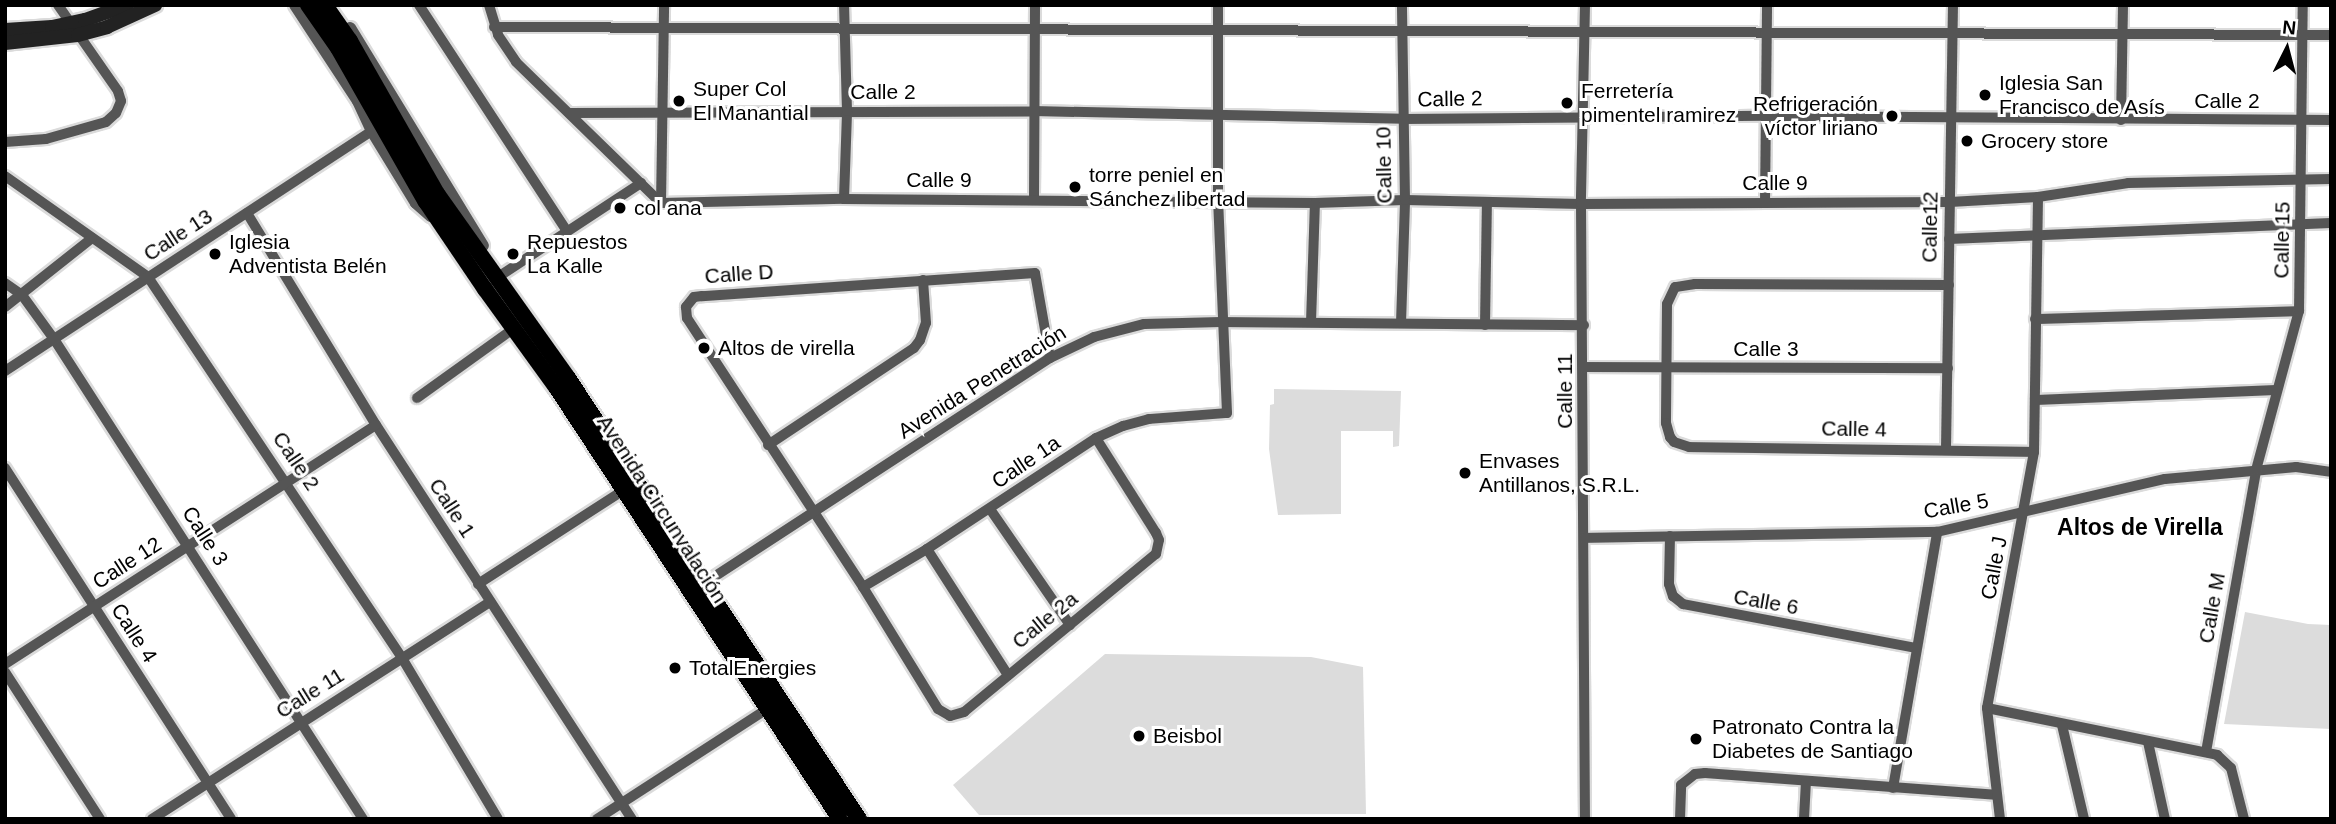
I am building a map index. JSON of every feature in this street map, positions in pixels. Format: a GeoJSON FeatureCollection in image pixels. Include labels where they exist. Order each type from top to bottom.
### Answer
{"type":"FeatureCollection","features":[{"type":"Feature","properties":{"kind":"main road"},"geometry":{"type":"LineString","coordinates":[[5,43],[73,29],[127,5]]}},
{"type":"Feature","properties":{"kind":"main road"},"geometry":{"type":"LineString","coordinates":[[5,30],[107,27],[155,5]]}},
{"type":"Feature","properties":{"kind":"main road","name":"Avenida Circunvalación"},"geometry":{"type":"LineString","coordinates":[[308,5],[344,44],[438,195],[495,279],[568,378],[630,486]]}},
{"type":"Feature","properties":{"kind":"main road","name":"Avenida Circunvalación"},"geometry":{"type":"LineString","coordinates":[[325,5],[443,227],[513,329],[630,486],[698,587],[774,704],[840,819]]}},
{"type":"Feature","properties":{"kind":"main road","name":"Avenida Circunvalación"},"geometry":{"type":"LineString","coordinates":[[774,704],[859,819]]}},
{"type":"Feature","properties":{"kind":"street"},"geometry":{"type":"LineString","coordinates":[[5,142],[46,139],[107,122],[116,113],[121,101],[118,91],[58,5]]}},
{"type":"Feature","properties":{"kind":"street","name":"Avenida Circunvalación"},"geometry":{"type":"LineString","coordinates":[[295,5],[358,101],[372,131],[416,203],[443,227]]}},
{"type":"Feature","properties":{"kind":"street","name":"Avenida Circunvalación"},"geometry":{"type":"LineString","coordinates":[[334,5],[374,63],[489,258],[495,279]]}},
{"type":"Feature","properties":{"kind":"street"},"geometry":{"type":"LineString","coordinates":[[419,5],[567,231]]}},
{"type":"Feature","properties":{"kind":"street"},"geometry":{"type":"LineString","coordinates":[[489,5],[494,27],[516,62],[660,203]]}},
{"type":"Feature","properties":{"kind":"street"},"geometry":{"type":"LineString","coordinates":[[660,203],[664,110],[664,5]]}},
{"type":"Feature","properties":{"kind":"street"},"geometry":{"type":"LineString","coordinates":[[844,198],[847,111],[845,5]]}},
{"type":"Feature","properties":{"kind":"street"},"geometry":{"type":"LineString","coordinates":[[1034,199],[1035,5]]}},
{"type":"Feature","properties":{"kind":"street"},"geometry":{"type":"LineString","coordinates":[[1218,5],[1221,322]]}},
{"type":"Feature","properties":{"kind":"street","name":"Calle 10"},"geometry":{"type":"LineString","coordinates":[[1401,323],[1405,200],[1402,5]]}},
{"type":"Feature","properties":{"kind":"street","name":"Calle 11"},"geometry":{"type":"LineString","coordinates":[[1585,5],[1581,204],[1584,325],[1585,819]]}},
{"type":"Feature","properties":{"kind":"street"},"geometry":{"type":"LineString","coordinates":[[1765,202],[1767,5]]}},
{"type":"Feature","properties":{"kind":"street","name":"Calle12"},"geometry":{"type":"LineString","coordinates":[[1946,449],[1953,5]]}},
{"type":"Feature","properties":{"kind":"street"},"geometry":{"type":"LineString","coordinates":[[2121,120],[2123,5]]}},
{"type":"Feature","properties":{"kind":"street","name":"Calle 15"},"geometry":{"type":"LineString","coordinates":[[2256,470],[2299,311],[2303,5]]}},
{"type":"Feature","properties":{"kind":"street"},"geometry":{"type":"LineString","coordinates":[[494,27],[1586,29],[1767,33],[2331,35]]}},
{"type":"Feature","properties":{"kind":"street","name":"Calle 2"},"geometry":{"type":"LineString","coordinates":[[569,113],[664,110],[1033,111],[1403,119],[1765,116],[2331,120]]}},
{"type":"Feature","properties":{"kind":"street","name":"Calle 13"},"geometry":{"type":"LineString","coordinates":[[5,371],[372,131]]}},
{"type":"Feature","properties":{"kind":"street","name":"Calle 2"},"geometry":{"type":"LineString","coordinates":[[5,176],[148,277],[288,483],[402,658],[498,819]]}},
{"type":"Feature","properties":{"kind":"street","name":"Calle 9"},"geometry":{"type":"LineString","coordinates":[[660,203],[844,198],[1315,203],[1405,200],[1581,204],[1950,202],[2038,197],[2128,183],[2331,179]]}},
{"type":"Feature","properties":{"kind":"street"},"geometry":{"type":"LineString","coordinates":[[495,279],[640,183]]}},
{"type":"Feature","properties":{"kind":"street","name":"Calle J"},"geometry":{"type":"LineString","coordinates":[[2000,819],[1995,795],[1987,708],[2034,452],[2038,197]]}},
{"type":"Feature","properties":{"kind":"street"},"geometry":{"type":"LineString","coordinates":[[1311,322],[1315,203]]}},
{"type":"Feature","properties":{"kind":"street"},"geometry":{"type":"LineString","coordinates":[[1485,324],[1487,203]]}},
{"type":"Feature","properties":{"kind":"street","name":"Calle 1"},"geometry":{"type":"LineString","coordinates":[[247,214],[376,425],[632,819]]}},
{"type":"Feature","properties":{"kind":"street"},"geometry":{"type":"LineString","coordinates":[[1949,239],[2331,223]]}},
{"type":"Feature","properties":{"kind":"street"},"geometry":{"type":"LineString","coordinates":[[5,307],[92,237]]}},
{"type":"Feature","properties":{"kind":"street","name":"Calle D"},"geometry":{"type":"LineString","coordinates":[[950,716],[938,709],[815,512],[768,445],[687,318],[687,303],[694,297],[702,296],[1035,272],[1050,358]]}},
{"type":"Feature","properties":{"kind":"street"},"geometry":{"type":"LineString","coordinates":[[768,445],[914,348],[920,341],[926,323],[923,280]]}},
{"type":"Feature","properties":{"kind":"street","name":"Calle 3"},"geometry":{"type":"LineString","coordinates":[[5,283],[23,295],[54,339],[363,819]]}},
{"type":"Feature","properties":{"kind":"street"},"geometry":{"type":"LineString","coordinates":[[1666,368],[1667,304],[1675,287],[1695,284],[1949,285]]}},
{"type":"Feature","properties":{"kind":"street"},"geometry":{"type":"LineString","coordinates":[[2035,319],[2299,311]]}},
{"type":"Feature","properties":{"kind":"street","name":"Avenida Penetración"},"geometry":{"type":"LineString","coordinates":[[698,587],[1050,358],[1094,337],[1144,324],[1221,322],[1584,325]]}},
{"type":"Feature","properties":{"kind":"street","name":"Calle 1a"},"geometry":{"type":"LineString","coordinates":[[863,587],[990,509],[1096,438],[1123,426],[1149,419],[1227,413],[1221,322]]}},
{"type":"Feature","properties":{"kind":"street"},"geometry":{"type":"LineString","coordinates":[[416,398],[513,329]]}},
{"type":"Feature","properties":{"kind":"street","name":"Calle 3"},"geometry":{"type":"LineString","coordinates":[[1584,367],[1948,368]]}},
{"type":"Feature","properties":{"kind":"street","name":"Calle 4"},"geometry":{"type":"LineString","coordinates":[[1666,368],[1665,423],[1674,442],[1689,447],[2034,452]]}},
{"type":"Feature","properties":{"kind":"street"},"geometry":{"type":"LineString","coordinates":[[2035,400],[2277,390]]}},
{"type":"Feature","properties":{"kind":"street","name":"Calle 12"},"geometry":{"type":"LineString","coordinates":[[5,664],[376,425]]}},
{"type":"Feature","properties":{"kind":"street","name":"Calle 2a"},"geometry":{"type":"LineString","coordinates":[[950,716],[964,712],[1156,554],[1159,547],[1156,533],[1096,438]]}},
{"type":"Feature","properties":{"kind":"street","name":"Calle 5"},"geometry":{"type":"LineString","coordinates":[[1584,538],[1937,532],[2165,479],[2296,467],[2331,472]]}},
{"type":"Feature","properties":{"kind":"street","name":"Calle 4"},"geometry":{"type":"LineString","coordinates":[[5,468],[231,819]]}},
{"type":"Feature","properties":{"kind":"street","name":"Calle M"},"geometry":{"type":"LineString","coordinates":[[2206,752],[2256,470]]}},
{"type":"Feature","properties":{"kind":"street"},"geometry":{"type":"LineString","coordinates":[[478,584],[630,486]]}},
{"type":"Feature","properties":{"kind":"street"},"geometry":{"type":"LineString","coordinates":[[990,509],[1070,625]]}},
{"type":"Feature","properties":{"kind":"street"},"geometry":{"type":"LineString","coordinates":[[1893,788],[1937,532]]}},
{"type":"Feature","properties":{"kind":"street","name":"Calle 6"},"geometry":{"type":"LineString","coordinates":[[1670,536],[1669,584],[1673,596],[1683,604],[1916,648]]}},
{"type":"Feature","properties":{"kind":"street"},"geometry":{"type":"LineString","coordinates":[[927,549],[1008,675]]}},
{"type":"Feature","properties":{"kind":"street","name":"Calle 11"},"geometry":{"type":"LineString","coordinates":[[152,819],[490,602]]}},
{"type":"Feature","properties":{"kind":"street"},"geometry":{"type":"LineString","coordinates":[[5,672],[100,819]]}},
{"type":"Feature","properties":{"kind":"street"},"geometry":{"type":"LineString","coordinates":[[597,819],[774,704]]}},
{"type":"Feature","properties":{"kind":"street"},"geometry":{"type":"LineString","coordinates":[[1987,708],[2217,755],[2231,768],[2244,819]]}},
{"type":"Feature","properties":{"kind":"street"},"geometry":{"type":"LineString","coordinates":[[2062,725],[2084,819]]}},
{"type":"Feature","properties":{"kind":"street"},"geometry":{"type":"LineString","coordinates":[[2148,742],[2165,819]]}},
{"type":"Feature","properties":{"kind":"street"},"geometry":{"type":"LineString","coordinates":[[1680,819],[1679,793],[1686,778],[1705,773],[1995,795]]}},
{"type":"Feature","properties":{"kind":"street"},"geometry":{"type":"LineString","coordinates":[[1804,819],[1806,781]]}},
{"type":"Feature","properties":{"kind":"shaded area"},"geometry":{"type":"Polygon","coordinates":[[[1274,389],[1401,391],[1399,446],[1393,447],[1393,431],[1341,431],[1341,514],[1278,515],[1269,449],[1270,405],[1274,404],[1274,389]]]}},
{"type":"Feature","properties":{"kind":"shaded area"},"geometry":{"type":"Polygon","coordinates":[[[2245,612],[2308,624],[2331,625],[2331,729],[2224,724],[2245,612]]]}},
{"type":"Feature","properties":{"kind":"shaded area"},"geometry":{"type":"Polygon","coordinates":[[[1105,654],[1311,657],[1363,667],[1366,814],[979,815],[953,785],[1105,654]]]}},
{"type":"Feature","properties":{"kind":"place","name":"Iglesia San Francisco de Asís"},"geometry":{"type":"Point","coordinates":[1985,95]}},
{"type":"Feature","properties":{"kind":"place","name":"Super Col El Manantial"},"geometry":{"type":"Point","coordinates":[679,101]}},
{"type":"Feature","properties":{"kind":"place","name":"Ferretería pimentel ramirez"},"geometry":{"type":"Point","coordinates":[1567,103]}},
{"type":"Feature","properties":{"kind":"place","name":"Refrigeración víctor liriano"},"geometry":{"type":"Point","coordinates":[1892,116]}},
{"type":"Feature","properties":{"kind":"place","name":"Grocery store"},"geometry":{"type":"Point","coordinates":[1967,141]}},
{"type":"Feature","properties":{"kind":"place","name":"torre peniel en Sánchez libertad"},"geometry":{"type":"Point","coordinates":[1075,187]}},
{"type":"Feature","properties":{"kind":"place","name":"col ana"},"geometry":{"type":"Point","coordinates":[620,208]}},
{"type":"Feature","properties":{"kind":"place","name":"Iglesia Adventista Belén"},"geometry":{"type":"Point","coordinates":[215,254]}},
{"type":"Feature","properties":{"kind":"place","name":"Repuestos La Kalle"},"geometry":{"type":"Point","coordinates":[513,254]}},
{"type":"Feature","properties":{"kind":"place","name":"Altos de virella"},"geometry":{"type":"Point","coordinates":[704,348]}},
{"type":"Feature","properties":{"kind":"place","name":"Envases Antillanos, S.R.L."},"geometry":{"type":"Point","coordinates":[1465,473]}},
{"type":"Feature","properties":{"kind":"place","name":"TotalEnergies"},"geometry":{"type":"Point","coordinates":[675,668]}},
{"type":"Feature","properties":{"kind":"place","name":"Beisbol"},"geometry":{"type":"Point","coordinates":[1139,736]}},
{"type":"Feature","properties":{"kind":"place","name":"Patronato Contra la Diabetes de Santiago"},"geometry":{"type":"Point","coordinates":[1696,739]}},
{"type":"Feature","properties":{"kind":"district","name":"Altos de Virella"},"geometry":{"type":"Point","coordinates":[2140,527]}}]}
